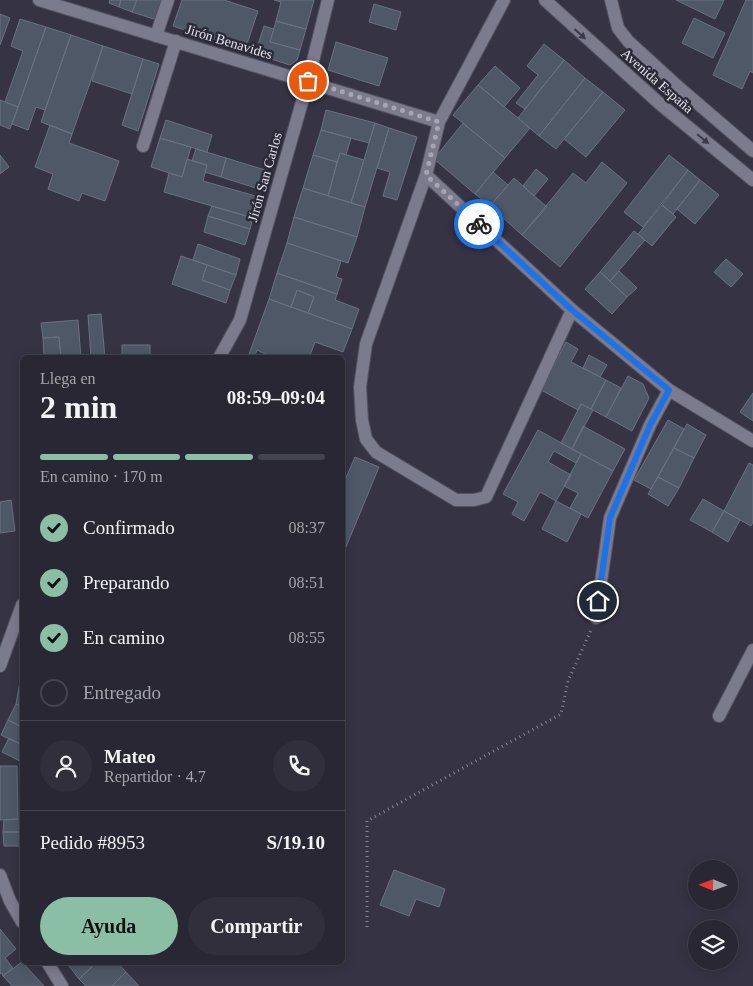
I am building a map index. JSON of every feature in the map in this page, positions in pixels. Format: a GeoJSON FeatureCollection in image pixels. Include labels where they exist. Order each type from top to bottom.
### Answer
{"type":"FeatureCollection","features":[{"type":"Feature","properties":{"kind":"street","name":"Jirón Benavides"},"geometry":{"type":"LineString","coordinates":[[39,0],[439,122]]}},
{"type":"Feature","properties":{"kind":"street"},"geometry":{"type":"LineString","coordinates":[[156,36],[168,0]]}},
{"type":"Feature","properties":{"kind":"street","name":"Jirón San Carlos"},"geometry":{"type":"LineString","coordinates":[[221,355],[240,320],[308,81],[328,0]]}},
{"type":"Feature","properties":{"kind":"street"},"geometry":{"type":"LineString","coordinates":[[504,0],[439,122],[426,175],[366,344],[360,387],[366,439],[376,452],[456,500],[474,500],[486,497],[572,310]]}},
{"type":"Feature","properties":{"kind":"street","name":"Avenida España"},"geometry":{"type":"LineString","coordinates":[[545,0],[660,104],[753,180]]}},
{"type":"Feature","properties":{"kind":"street","name":"Avenida España"},"geometry":{"type":"LineString","coordinates":[[611,0],[618,28],[628,41],[753,151]]}},
{"type":"Feature","properties":{"kind":"street"},"geometry":{"type":"LineString","coordinates":[[142,146],[176,42]]}},
{"type":"Feature","properties":{"kind":"street"},"geometry":{"type":"LineString","coordinates":[[426,175],[572,310],[669,390],[753,441]]}},
{"type":"Feature","properties":{"kind":"street"},"geometry":{"type":"LineString","coordinates":[[596,618],[610,518],[650,425],[669,390]]}},
{"type":"Feature","properties":{"kind":"street"},"geometry":{"type":"LineString","coordinates":[[0,666],[20,611]]}},
{"type":"Feature","properties":{"kind":"street"},"geometry":{"type":"LineString","coordinates":[[720,716],[753,650]]}},
{"type":"Feature","properties":{"kind":"street"},"geometry":{"type":"LineString","coordinates":[[0,875],[5,900],[20,919]]}},
{"type":"Feature","properties":{"kind":"street"},"geometry":{"type":"LineString","coordinates":[[49,965],[62,986]]}},
{"type":"Feature","properties":{"kind":"path"},"geometry":{"type":"LineString","coordinates":[[367,927],[367,821],[561,714],[568,681],[596,618]]}},
{"type":"Feature","properties":{"kind":"building"},"geometry":{"type":"Polygon","coordinates":[[[110,0],[121,0],[119,7],[109,3],[110,0]]]}},
{"type":"Feature","properties":{"kind":"building"},"geometry":{"type":"Polygon","coordinates":[[[121,0],[137,0],[132,12],[119,7],[121,0]]]}},
{"type":"Feature","properties":{"kind":"building"},"geometry":{"type":"Polygon","coordinates":[[[137,0],[166,0],[160,21],[132,12],[137,0]]]}},
{"type":"Feature","properties":{"kind":"building"},"geometry":{"type":"Polygon","coordinates":[[[182,0],[224,0],[258,11],[245,50],[173,26],[182,0]]]}},
{"type":"Feature","properties":{"kind":"building"},"geometry":{"type":"Polygon","coordinates":[[[274,0],[314,0],[306,29],[276,21],[281,2],[274,0]]]}},
{"type":"Feature","properties":{"kind":"building"},"geometry":{"type":"Polygon","coordinates":[[[676,0],[724,0],[715,19],[676,0]]]}},
{"type":"Feature","properties":{"kind":"building"},"geometry":{"type":"Polygon","coordinates":[[[746,0],[753,0],[753,73],[750,71],[742,89],[713,75],[746,0]]]}},
{"type":"Feature","properties":{"kind":"building"},"geometry":{"type":"Polygon","coordinates":[[[374,4],[401,12],[396,30],[369,22],[374,4]]]}},
{"type":"Feature","properties":{"kind":"building"},"geometry":{"type":"Polygon","coordinates":[[[0,14],[10,18],[0,45],[0,14]]]}},
{"type":"Feature","properties":{"kind":"building"},"geometry":{"type":"Polygon","coordinates":[[[694,18],[725,33],[713,58],[682,43],[694,18]]]}},
{"type":"Feature","properties":{"kind":"building"},"geometry":{"type":"Polygon","coordinates":[[[20,19],[46,27],[18,107],[5,102],[23,51],[11,46],[20,19]]]}},
{"type":"Feature","properties":{"kind":"building"},"geometry":{"type":"Polygon","coordinates":[[[276,21],[306,29],[300,50],[270,42],[276,21]]]}},
{"type":"Feature","properties":{"kind":"building"},"geometry":{"type":"Polygon","coordinates":[[[264,26],[274,29],[270,42],[300,50],[297,60],[290,65],[255,54],[264,26]]]}},
{"type":"Feature","properties":{"kind":"building"},"geometry":{"type":"Polygon","coordinates":[[[46,27],[71,35],[45,110],[36,107],[28,130],[12,124],[46,27]]]}},
{"type":"Feature","properties":{"kind":"building"},"geometry":{"type":"Polygon","coordinates":[[[71,35],[103,46],[72,134],[41,122],[71,35]]]}},
{"type":"Feature","properties":{"kind":"building"},"geometry":{"type":"Polygon","coordinates":[[[336,42],[388,58],[379,86],[328,70],[336,42]]]}},
{"type":"Feature","properties":{"kind":"building"},"geometry":{"type":"Polygon","coordinates":[[[544,44],[564,60],[525,109],[516,103],[538,75],[527,66],[544,44]]]}},
{"type":"Feature","properties":{"kind":"building"},"geometry":{"type":"Polygon","coordinates":[[[103,46],[143,59],[132,94],[92,81],[103,46]]]}},
{"type":"Feature","properties":{"kind":"building"},"geometry":{"type":"Polygon","coordinates":[[[143,59],[159,64],[138,131],[122,125],[143,59]]]}},
{"type":"Feature","properties":{"kind":"building"},"geometry":{"type":"Polygon","coordinates":[[[564,60],[585,78],[539,136],[518,118],[564,60]]]}},
{"type":"Feature","properties":{"kind":"building"},"geometry":{"type":"Polygon","coordinates":[[[495,66],[520,88],[504,107],[478,85],[495,66]]]}},
{"type":"Feature","properties":{"kind":"building"},"geometry":{"type":"Polygon","coordinates":[[[585,78],[603,92],[556,149],[539,136],[585,78]]]}},
{"type":"Feature","properties":{"kind":"building"},"geometry":{"type":"Polygon","coordinates":[[[478,85],[530,128],[505,158],[453,115],[478,85]]]}},
{"type":"Feature","properties":{"kind":"building"},"geometry":{"type":"Polygon","coordinates":[[[603,92],[625,110],[586,157],[564,139],[603,92]]]}},
{"type":"Feature","properties":{"kind":"building"},"geometry":{"type":"Polygon","coordinates":[[[0,100],[18,107],[10,129],[0,125],[0,100]]]}},
{"type":"Feature","properties":{"kind":"building"},"geometry":{"type":"Polygon","coordinates":[[[326,110],[375,123],[369,143],[321,130],[326,110]]]}},
{"type":"Feature","properties":{"kind":"building"},"geometry":{"type":"Polygon","coordinates":[[[166,120],[212,135],[207,152],[160,138],[166,120]]]}},
{"type":"Feature","properties":{"kind":"building"},"geometry":{"type":"Polygon","coordinates":[[[375,123],[389,128],[365,207],[351,203],[375,123]]]}},
{"type":"Feature","properties":{"kind":"building"},"geometry":{"type":"Polygon","coordinates":[[[463,123],[505,158],[475,194],[434,159],[463,123]]]}},
{"type":"Feature","properties":{"kind":"building"},"geometry":{"type":"Polygon","coordinates":[[[50,125],[72,134],[69,143],[119,161],[105,201],[82,193],[79,201],[48,189],[53,174],[35,167],[50,125]]]}},
{"type":"Feature","properties":{"kind":"building"},"geometry":{"type":"Polygon","coordinates":[[[389,128],[417,137],[397,200],[383,196],[390,172],[377,168],[389,128]]]}},
{"type":"Feature","properties":{"kind":"building"},"geometry":{"type":"Polygon","coordinates":[[[321,130],[351,138],[346,155],[340,153],[337,162],[313,155],[321,130]]]}},
{"type":"Feature","properties":{"kind":"building"},"geometry":{"type":"Polygon","coordinates":[[[160,138],[191,147],[182,177],[151,167],[160,138]]]}},
{"type":"Feature","properties":{"kind":"building"},"geometry":{"type":"Polygon","coordinates":[[[196,149],[226,158],[221,177],[205,172],[207,165],[192,161],[196,149]]]}},
{"type":"Feature","properties":{"kind":"building"},"geometry":{"type":"Polygon","coordinates":[[[340,153],[364,160],[351,203],[328,196],[340,153]]]}},
{"type":"Feature","properties":{"kind":"building"},"geometry":{"type":"Polygon","coordinates":[[[0,155],[9,167],[0,174],[0,155]]]}},
{"type":"Feature","properties":{"kind":"building"},"geometry":{"type":"Polygon","coordinates":[[[313,155],[337,162],[328,196],[303,188],[313,155]]]}},
{"type":"Feature","properties":{"kind":"building"},"geometry":{"type":"Polygon","coordinates":[[[669,155],[688,170],[643,227],[624,212],[669,155]]]}},
{"type":"Feature","properties":{"kind":"building"},"geometry":{"type":"Polygon","coordinates":[[[226,158],[265,170],[259,189],[221,177],[226,158]]]}},
{"type":"Feature","properties":{"kind":"building"},"geometry":{"type":"Polygon","coordinates":[[[187,159],[207,165],[203,181],[259,197],[253,218],[164,192],[169,173],[182,177],[187,159]]]}},
{"type":"Feature","properties":{"kind":"building"},"geometry":{"type":"Polygon","coordinates":[[[602,162],[627,183],[560,267],[522,235],[573,173],[586,183],[602,162]]]}},
{"type":"Feature","properties":{"kind":"building"},"geometry":{"type":"Polygon","coordinates":[[[536,169],[548,179],[534,196],[523,186],[536,169]]]}},
{"type":"Feature","properties":{"kind":"building"},"geometry":{"type":"Polygon","coordinates":[[[688,170],[700,180],[673,214],[662,205],[688,170]]]}},
{"type":"Feature","properties":{"kind":"building"},"geometry":{"type":"Polygon","coordinates":[[[493,172],[508,185],[490,206],[475,194],[493,172]]]}},
{"type":"Feature","properties":{"kind":"building"},"geometry":{"type":"Polygon","coordinates":[[[514,178],[547,207],[522,235],[490,206],[514,178]]]}},
{"type":"Feature","properties":{"kind":"building"},"geometry":{"type":"Polygon","coordinates":[[[700,180],[719,195],[695,224],[677,209],[700,180]]]}},
{"type":"Feature","properties":{"kind":"building"},"geometry":{"type":"Polygon","coordinates":[[[303,188],[365,207],[357,237],[294,217],[303,188]]]}},
{"type":"Feature","properties":{"kind":"building"},"geometry":{"type":"Polygon","coordinates":[[[662,205],[676,217],[652,246],[638,234],[662,205]]]}},
{"type":"Feature","properties":{"kind":"building"},"geometry":{"type":"Polygon","coordinates":[[[212,206],[253,218],[250,229],[208,216],[212,206]]]}},
{"type":"Feature","properties":{"kind":"building"},"geometry":{"type":"Polygon","coordinates":[[[208,216],[250,229],[245,245],[204,232],[208,216]]]}},
{"type":"Feature","properties":{"kind":"building"},"geometry":{"type":"Polygon","coordinates":[[[294,217],[357,237],[348,263],[287,243],[294,217]]]}},
{"type":"Feature","properties":{"kind":"building"},"geometry":{"type":"Polygon","coordinates":[[[634,231],[645,240],[610,281],[600,272],[634,231]]]}},
{"type":"Feature","properties":{"kind":"building"},"geometry":{"type":"Polygon","coordinates":[[[287,243],[341,261],[336,277],[342,279],[337,294],[277,273],[287,243]]]}},
{"type":"Feature","properties":{"kind":"building"},"geometry":{"type":"Polygon","coordinates":[[[198,244],[240,259],[236,275],[193,260],[198,244]]]}},
{"type":"Feature","properties":{"kind":"building"},"geometry":{"type":"Polygon","coordinates":[[[181,256],[207,265],[202,280],[230,290],[226,303],[172,284],[181,256]]]}},
{"type":"Feature","properties":{"kind":"building"},"geometry":{"type":"Polygon","coordinates":[[[726,259],[743,274],[731,287],[714,272],[726,259]]]}},
{"type":"Feature","properties":{"kind":"building"},"geometry":{"type":"Polygon","coordinates":[[[207,265],[236,275],[230,290],[202,280],[207,265]]]}},
{"type":"Feature","properties":{"kind":"building"},"geometry":{"type":"Polygon","coordinates":[[[619,271],[637,288],[627,297],[610,281],[619,271]]]}},
{"type":"Feature","properties":{"kind":"building"},"geometry":{"type":"Polygon","coordinates":[[[600,272],[627,297],[612,314],[585,289],[600,272]]]}},
{"type":"Feature","properties":{"kind":"building"},"geometry":{"type":"Polygon","coordinates":[[[277,273],[337,294],[335,300],[359,309],[352,329],[308,313],[314,297],[297,290],[291,307],[269,299],[277,273]]]}},
{"type":"Feature","properties":{"kind":"building"},"geometry":{"type":"Polygon","coordinates":[[[297,290],[314,297],[308,313],[291,307],[297,290]]]}},
{"type":"Feature","properties":{"kind":"building"},"geometry":{"type":"Polygon","coordinates":[[[269,299],[352,329],[343,352],[315,342],[310,355],[267,355],[257,350],[255,355],[249,355],[269,299]]]}},
{"type":"Feature","properties":{"kind":"building"},"geometry":{"type":"Polygon","coordinates":[[[101,314],[105,355],[91,355],[88,315],[101,314]]]}},
{"type":"Feature","properties":{"kind":"building"},"geometry":{"type":"Polygon","coordinates":[[[78,320],[81,355],[61,355],[59,337],[43,338],[41,323],[78,320]]]}},
{"type":"Feature","properties":{"kind":"building"},"geometry":{"type":"Polygon","coordinates":[[[59,337],[61,355],[44,355],[43,338],[59,337]]]}},
{"type":"Feature","properties":{"kind":"building"},"geometry":{"type":"Polygon","coordinates":[[[566,342],[578,349],[571,362],[606,380],[591,409],[581,404],[578,410],[541,390],[566,342]]]}},
{"type":"Feature","properties":{"kind":"building"},"geometry":{"type":"Polygon","coordinates":[[[122,345],[150,345],[150,355],[122,355],[122,345]]]}},
{"type":"Feature","properties":{"kind":"building"},"geometry":{"type":"Polygon","coordinates":[[[589,355],[607,365],[600,377],[583,368],[589,355]]]}},
{"type":"Feature","properties":{"kind":"building"},"geometry":{"type":"Polygon","coordinates":[[[628,376],[643,384],[649,398],[632,431],[606,417],[628,376]]]}},
{"type":"Feature","properties":{"kind":"building"},"geometry":{"type":"Polygon","coordinates":[[[606,380],[621,388],[606,417],[591,409],[606,380]]]}},
{"type":"Feature","properties":{"kind":"building"},"geometry":{"type":"Polygon","coordinates":[[[753,393],[753,421],[740,412],[753,393]]]}},
{"type":"Feature","properties":{"kind":"building"},"geometry":{"type":"Polygon","coordinates":[[[581,404],[593,410],[572,449],[561,443],[581,404]]]}},
{"type":"Feature","properties":{"kind":"building"},"geometry":{"type":"Polygon","coordinates":[[[668,420],[684,429],[651,489],[634,480],[668,420]]]}},
{"type":"Feature","properties":{"kind":"building"},"geometry":{"type":"Polygon","coordinates":[[[687,424],[706,435],[694,458],[674,448],[687,424]]]}},
{"type":"Feature","properties":{"kind":"building"},"geometry":{"type":"Polygon","coordinates":[[[583,426],[625,449],[613,471],[572,449],[583,426]]]}},
{"type":"Feature","properties":{"kind":"building"},"geometry":{"type":"Polygon","coordinates":[[[538,430],[581,454],[576,463],[554,451],[548,462],[571,475],[556,501],[540,492],[524,521],[512,514],[518,502],[503,494],[538,430]]]}},
{"type":"Feature","properties":{"kind":"building"},"geometry":{"type":"Polygon","coordinates":[[[674,448],[694,458],[679,488],[658,477],[674,448]]]}},
{"type":"Feature","properties":{"kind":"building"},"geometry":{"type":"Polygon","coordinates":[[[581,454],[613,471],[588,518],[570,508],[578,493],[564,486],[581,454]]]}},
{"type":"Feature","properties":{"kind":"building"},"geometry":{"type":"Polygon","coordinates":[[[355,457],[379,467],[346,547],[345,547],[345,480],[355,457]]]}},
{"type":"Feature","properties":{"kind":"building"},"geometry":{"type":"Polygon","coordinates":[[[749,463],[753,465],[753,522],[751,526],[724,511],[749,463]]]}},
{"type":"Feature","properties":{"kind":"building"},"geometry":{"type":"Polygon","coordinates":[[[658,477],[679,488],[668,506],[648,494],[658,477]]]}},
{"type":"Feature","properties":{"kind":"building"},"geometry":{"type":"Polygon","coordinates":[[[703,499],[724,511],[712,532],[690,520],[703,499]]]}},
{"type":"Feature","properties":{"kind":"building"},"geometry":{"type":"Polygon","coordinates":[[[11,500],[15,531],[0,533],[0,502],[11,500]]]}},
{"type":"Feature","properties":{"kind":"building"},"geometry":{"type":"Polygon","coordinates":[[[556,501],[581,514],[567,542],[542,529],[556,501]]]}},
{"type":"Feature","properties":{"kind":"building"},"geometry":{"type":"Polygon","coordinates":[[[724,511],[740,520],[728,542],[712,532],[724,511]]]}},
{"type":"Feature","properties":{"kind":"building"},"geometry":{"type":"Polygon","coordinates":[[[20,682],[20,706],[16,704],[20,682]]]}},
{"type":"Feature","properties":{"kind":"building"},"geometry":{"type":"Polygon","coordinates":[[[16,704],[20,706],[20,726],[8,720],[16,704]]]}},
{"type":"Feature","properties":{"kind":"building"},"geometry":{"type":"Polygon","coordinates":[[[8,720],[20,726],[20,744],[1,735],[8,720]]]}},
{"type":"Feature","properties":{"kind":"building"},"geometry":{"type":"Polygon","coordinates":[[[9,738],[20,744],[20,761],[2,752],[9,738]]]}},
{"type":"Feature","properties":{"kind":"building"},"geometry":{"type":"Polygon","coordinates":[[[0,766],[17,766],[18,819],[0,820],[0,766]]]}},
{"type":"Feature","properties":{"kind":"building"},"geometry":{"type":"Polygon","coordinates":[[[20,819],[20,832],[3,832],[4,820],[20,819]]]}},
{"type":"Feature","properties":{"kind":"building"},"geometry":{"type":"Polygon","coordinates":[[[3,832],[20,832],[20,846],[4,846],[3,832]]]}},
{"type":"Feature","properties":{"kind":"building"},"geometry":{"type":"Polygon","coordinates":[[[394,870],[445,889],[439,907],[416,899],[409,916],[380,905],[394,870]]]}},
{"type":"Feature","properties":{"kind":"building"},"geometry":{"type":"Polygon","coordinates":[[[0,929],[16,949],[5,958],[13,968],[3,976],[2,973],[0,974],[0,929]]]}},
{"type":"Feature","properties":{"kind":"building"},"geometry":{"type":"Polygon","coordinates":[[[20,963],[25,965],[44,986],[12,986],[3,976],[20,963]]]}},
{"type":"Feature","properties":{"kind":"building"},"geometry":{"type":"Polygon","coordinates":[[[68,965],[94,965],[79,979],[68,965]]]}},
{"type":"Feature","properties":{"kind":"building"},"geometry":{"type":"Polygon","coordinates":[[[94,965],[120,965],[126,972],[112,986],[86,986],[79,979],[94,965]]]}},
{"type":"Feature","properties":{"kind":"building"},"geometry":{"type":"Polygon","coordinates":[[[126,972],[139,986],[112,986],[126,972]]]}},
{"type":"Feature","properties":{"kind":"way so far"},"geometry":{"type":"LineString","coordinates":[[308,81],[439,122],[426,175],[479,224]]}},
{"type":"Feature","properties":{"kind":"route"},"geometry":{"type":"LineString","coordinates":[[479,224],[572,310],[669,390],[650,425],[610,518],[598,601]]}}]}
